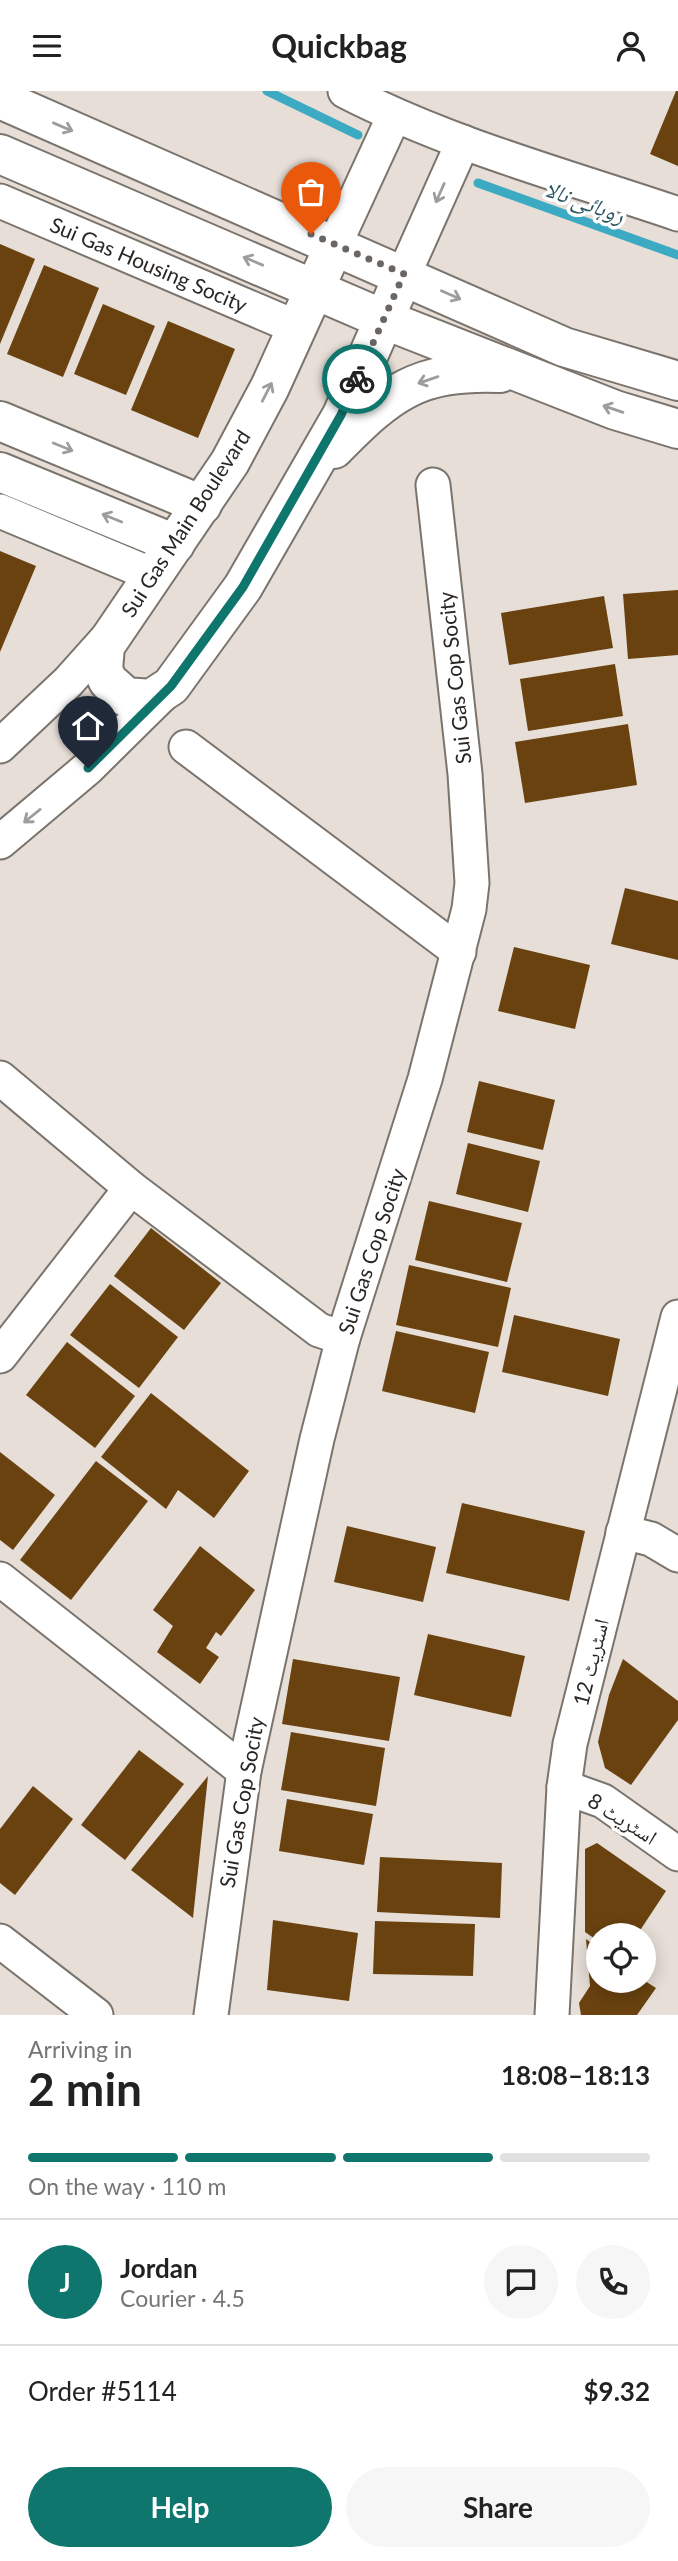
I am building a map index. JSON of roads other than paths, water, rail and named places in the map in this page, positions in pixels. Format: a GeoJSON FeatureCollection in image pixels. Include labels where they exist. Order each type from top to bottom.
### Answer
{"type":"FeatureCollection","features":[{"type":"Feature","properties":{"kind":"main road"},"geometry":{"type":"LineString","coordinates":[[0,99],[404,274],[564,347],[678,381]]}},
{"type":"Feature","properties":{"kind":"main road"},"geometry":{"type":"LineString","coordinates":[[0,154],[383,319],[615,410],[678,429]]}},
{"type":"Feature","properties":{"kind":"main road","name":"Sui Gas Main Boulevard"},"geometry":{"type":"LineString","coordinates":[[111,634],[230,462],[298,328],[335,244]]}},
{"type":"Feature","properties":{"kind":"main road"},"geometry":{"type":"LineString","coordinates":[[111,634],[102,657],[103,670],[116,690],[126,697],[151,699],[171,686],[243,587],[306,478],[341,415],[404,274]]}},
{"type":"Feature","properties":{"kind":"main road"},"geometry":{"type":"LineString","coordinates":[[306,478],[390,396],[427,378],[460,371],[519,374]]}},
{"type":"Feature","properties":{"kind":"main road"},"geometry":{"type":"LineString","coordinates":[[0,421],[202,505]]}},
{"type":"Feature","properties":{"kind":"main road"},"geometry":{"type":"LineString","coordinates":[[0,472],[175,544]]}},
{"type":"Feature","properties":{"kind":"street"},"geometry":{"type":"LineString","coordinates":[[345,91],[389,125],[459,151],[678,214]]}},
{"type":"Feature","properties":{"kind":"street","name":"Sui Gas Main Boulevard"},"geometry":{"type":"LineString","coordinates":[[335,244],[389,125]]}},
{"type":"Feature","properties":{"kind":"street"},"geometry":{"type":"LineString","coordinates":[[404,274],[459,151]]}},
{"type":"Feature","properties":{"kind":"street","name":"Sui Gas Housing Socity"},"geometry":{"type":"LineString","coordinates":[[0,201],[298,328]]}},
{"type":"Feature","properties":{"kind":"street","name":"Sui Gas Cop Socity"},"geometry":{"type":"LineString","coordinates":[[211,2015],[244,1771],[314,1452],[343,1338],[425,1079],[459,952],[472,883],[471,850],[433,485]]}},
{"type":"Feature","properties":{"kind":"street"},"geometry":{"type":"LineString","coordinates":[[0,511],[153,575]]}},
{"type":"Feature","properties":{"kind":"street","name":"Sui Gas Main Boulevard"},"geometry":{"type":"LineString","coordinates":[[0,746],[68,682],[111,634]]}},
{"type":"Feature","properties":{"kind":"street"},"geometry":{"type":"LineString","coordinates":[[0,842],[88,768],[171,686]]}},
{"type":"Feature","properties":{"kind":"street"},"geometry":{"type":"LineString","coordinates":[[186,747],[459,952]]}},
{"type":"Feature","properties":{"kind":"street"},"geometry":{"type":"LineString","coordinates":[[0,1078],[131,1188],[319,1330],[343,1338]]}},
{"type":"Feature","properties":{"kind":"street"},"geometry":{"type":"LineString","coordinates":[[0,1356],[131,1188]]}},
{"type":"Feature","properties":{"kind":"street","name":"اسٹریٹ 12"},"geometry":{"type":"LineString","coordinates":[[552,2015],[564,1787],[570,1744],[678,1317]]}},
{"type":"Feature","properties":{"kind":"street"},"geometry":{"type":"LineString","coordinates":[[623,1532],[651,1539],[678,1555]]}},
{"type":"Feature","properties":{"kind":"street"},"geometry":{"type":"LineString","coordinates":[[0,1579],[244,1771]]}},
{"type":"Feature","properties":{"kind":"street","name":"اسٹریٹ 8"},"geometry":{"type":"LineString","coordinates":[[564,1787],[603,1801],[678,1854]]}},
{"type":"Feature","properties":{"kind":"street"},"geometry":{"type":"LineString","coordinates":[[0,1941],[96,2015]]}},
{"type":"Feature","properties":{"kind":"waterway","name":"روہائی نالا"},"geometry":{"type":"LineString","coordinates":[[267,91],[358,135]]}},
{"type":"Feature","properties":{"kind":"waterway","name":"روہائی نالا"},"geometry":{"type":"LineString","coordinates":[[478,183],[678,255]]}}]}
